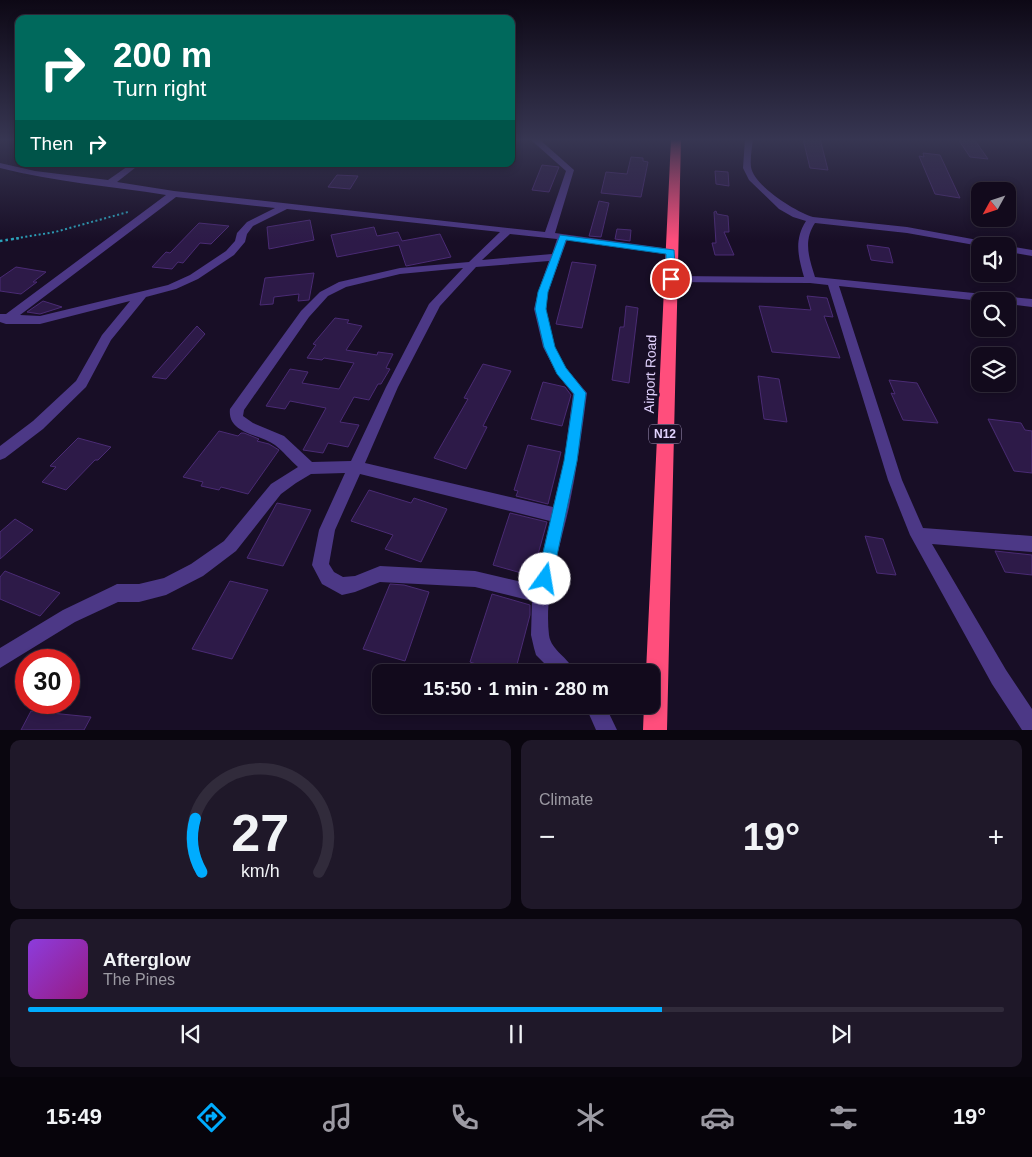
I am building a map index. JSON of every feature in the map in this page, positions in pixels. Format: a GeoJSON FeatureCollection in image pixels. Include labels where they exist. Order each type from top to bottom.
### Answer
{"type":"FeatureCollection","features":[{"type":"Feature","properties":{"kind":"highway","name":"Airport Road"},"geometry":{"type":"LineString","coordinates":[[654,730],[674,173]]}},
{"type":"Feature","properties":{"kind":"street"},"geometry":{"type":"LineString","coordinates":[[31,173],[110,183],[174,194],[508,230],[671,252]]}},
{"type":"Feature","properties":{"kind":"street"},"geometry":{"type":"LineString","coordinates":[[110,183],[124,173]]}},
{"type":"Feature","properties":{"kind":"street"},"geometry":{"type":"LineString","coordinates":[[558,664],[543,648],[540,635],[541,595],[570,461],[580,393],[561,371],[549,347],[540,309],[543,292],[555,257],[556,236],[569,173]]}},
{"type":"Feature","properties":{"kind":"street"},"geometry":{"type":"LineString","coordinates":[[750,173],[752,178],[782,207],[796,215],[812,220],[892,227],[971,242]]}},
{"type":"Feature","properties":{"kind":"street"},"geometry":{"type":"LineString","coordinates":[[2,320],[174,194]]}},
{"type":"Feature","properties":{"kind":"street"},"geometry":{"type":"LineString","coordinates":[[2,320],[47,318],[172,287],[194,277],[230,253],[240,242],[242,233],[250,224],[287,206]]}},
{"type":"Feature","properties":{"kind":"street"},"geometry":{"type":"LineString","coordinates":[[810,280],[802,247],[802,239],[805,229],[812,220]]}},
{"type":"Feature","properties":{"kind":"street"},"geometry":{"type":"LineString","coordinates":[[508,230],[435,304],[392,387],[327,530],[320,565],[328,578],[342,586],[356,584],[380,574],[474,579],[541,595]]}},
{"type":"Feature","properties":{"kind":"street"},"geometry":{"type":"LineString","coordinates":[[1016,250],[1032,253]]}},
{"type":"Feature","properties":{"kind":"street"},"geometry":{"type":"LineString","coordinates":[[309,468],[279,440],[248,427],[236,418],[237,409],[305,314],[324,294],[342,284],[400,271],[555,257]]}},
{"type":"Feature","properties":{"kind":"street"},"geometry":{"type":"LineString","coordinates":[[671,279],[810,280],[1032,303]]}},
{"type":"Feature","properties":{"kind":"street"},"geometry":{"type":"LineString","coordinates":[[832,282],[895,480],[918,535],[999,677],[1032,727]]}},
{"type":"Feature","properties":{"kind":"street"},"geometry":{"type":"LineString","coordinates":[[0,454],[58,407],[81,384],[106,338],[143,293]]}},
{"type":"Feature","properties":{"kind":"street"},"geometry":{"type":"LineString","coordinates":[[0,659],[70,616],[117,593],[139,593],[166,586],[197,570],[230,546],[276,489],[309,468],[356,467],[559,516]]}},
{"type":"Feature","properties":{"kind":"street"},"geometry":{"type":"LineString","coordinates":[[918,535],[1032,544]]}},
{"type":"Feature","properties":{"kind":"street"},"geometry":{"type":"LineString","coordinates":[[599,714],[607,730]]}},
{"type":"Feature","properties":{"kind":"path"},"geometry":{"type":"LineString","coordinates":[[0,241],[64,230],[136,210]]}},
{"type":"Feature","properties":{"kind":"building"},"geometry":{"type":"Polygon","coordinates":[[[539,173],[557,173],[549,192],[532,190],[539,173]]]}},
{"type":"Feature","properties":{"kind":"building"},"geometry":{"type":"Polygon","coordinates":[[[606,173],[646,173],[641,197],[601,193],[606,173]]]}},
{"type":"Feature","properties":{"kind":"building"},"geometry":{"type":"Polygon","coordinates":[[[715,173],[728,173],[729,186],[716,184],[715,173]]]}},
{"type":"Feature","properties":{"kind":"building"},"geometry":{"type":"Polygon","coordinates":[[[926,173],[948,173],[960,198],[935,194],[926,173]]]}},
{"type":"Feature","properties":{"kind":"building"},"geometry":{"type":"Polygon","coordinates":[[[337,175],[358,176],[350,189],[328,187],[337,175]]]}},
{"type":"Feature","properties":{"kind":"building"},"geometry":{"type":"Polygon","coordinates":[[[599,201],[609,203],[601,237],[589,236],[599,201]]]}},
{"type":"Feature","properties":{"kind":"building"},"geometry":{"type":"Polygon","coordinates":[[[716,211],[717,214],[728,216],[729,232],[724,232],[734,255],[715,255],[712,243],[716,243],[714,212],[716,211]]]}},
{"type":"Feature","properties":{"kind":"building"},"geometry":{"type":"Polygon","coordinates":[[[310,220],[314,240],[269,249],[267,227],[310,220]]]}},
{"type":"Feature","properties":{"kind":"building"},"geometry":{"type":"Polygon","coordinates":[[[199,223],[229,226],[211,244],[200,243],[183,263],[178,262],[172,269],[152,267],[166,252],[170,253],[199,223]]]}},
{"type":"Feature","properties":{"kind":"building"},"geometry":{"type":"Polygon","coordinates":[[[374,227],[377,236],[398,232],[402,241],[440,234],[451,257],[406,266],[399,245],[337,257],[331,235],[374,227]]]}},
{"type":"Feature","properties":{"kind":"building"},"geometry":{"type":"Polygon","coordinates":[[[617,229],[631,230],[630,241],[615,239],[617,229]]]}},
{"type":"Feature","properties":{"kind":"building"},"geometry":{"type":"Polygon","coordinates":[[[867,245],[889,248],[893,263],[871,260],[867,245]]]}},
{"type":"Feature","properties":{"kind":"building"},"geometry":{"type":"Polygon","coordinates":[[[572,262],[596,265],[582,328],[556,324],[572,262]]]}},
{"type":"Feature","properties":{"kind":"building"},"geometry":{"type":"Polygon","coordinates":[[[16,267],[46,272],[33,282],[37,282],[21,294],[0,291],[0,278],[16,267]]]}},
{"type":"Feature","properties":{"kind":"building"},"geometry":{"type":"Polygon","coordinates":[[[314,273],[309,300],[298,301],[299,294],[274,297],[273,304],[260,305],[265,278],[314,273]]]}},
{"type":"Feature","properties":{"kind":"building"},"geometry":{"type":"Polygon","coordinates":[[[807,296],[827,298],[833,317],[824,316],[840,358],[772,352],[759,306],[811,310],[807,296]]]}},
{"type":"Feature","properties":{"kind":"building"},"geometry":{"type":"Polygon","coordinates":[[[43,301],[62,307],[40,314],[27,312],[43,301]]]}},
{"type":"Feature","properties":{"kind":"building"},"geometry":{"type":"Polygon","coordinates":[[[626,306],[638,308],[629,383],[612,380],[620,327],[624,327],[626,306]]]}},
{"type":"Feature","properties":{"kind":"building"},"geometry":{"type":"Polygon","coordinates":[[[335,318],[349,320],[347,323],[362,326],[346,350],[377,355],[378,352],[393,354],[386,368],[390,369],[381,384],[378,384],[369,400],[354,397],[340,422],[359,425],[348,447],[328,443],[323,453],[303,450],[326,408],[290,401],[285,409],[266,406],[290,369],[308,372],[302,383],[339,389],[354,363],[324,358],[322,360],[307,358],[316,345],[313,344],[335,318]]]}},
{"type":"Feature","properties":{"kind":"building"},"geometry":{"type":"Polygon","coordinates":[[[197,326],[205,334],[166,379],[152,377],[197,326]]]}},
{"type":"Feature","properties":{"kind":"building"},"geometry":{"type":"Polygon","coordinates":[[[483,364],[511,371],[483,426],[487,427],[466,469],[434,458],[468,399],[464,398],[483,364]]]}},
{"type":"Feature","properties":{"kind":"building"},"geometry":{"type":"Polygon","coordinates":[[[758,376],[779,379],[787,422],[764,419],[758,376]]]}},
{"type":"Feature","properties":{"kind":"building"},"geometry":{"type":"Polygon","coordinates":[[[889,380],[917,383],[938,423],[903,420],[891,393],[895,394],[889,380]]]}},
{"type":"Feature","properties":{"kind":"building"},"geometry":{"type":"Polygon","coordinates":[[[543,382],[565,387],[571,395],[562,426],[531,419],[543,382]]]}},
{"type":"Feature","properties":{"kind":"building"},"geometry":{"type":"Polygon","coordinates":[[[988,419],[1021,423],[1025,430],[1032,431],[1032,473],[1014,471],[988,419]]]}},
{"type":"Feature","properties":{"kind":"building"},"geometry":{"type":"Polygon","coordinates":[[[219,431],[238,436],[244,433],[259,439],[257,441],[269,444],[279,450],[248,494],[221,487],[219,490],[201,486],[203,482],[183,477],[219,431]]]}},
{"type":"Feature","properties":{"kind":"building"},"geometry":{"type":"Polygon","coordinates":[[[78,438],[111,447],[98,460],[95,460],[66,490],[42,482],[56,467],[50,466],[78,438]]]}},
{"type":"Feature","properties":{"kind":"building"},"geometry":{"type":"Polygon","coordinates":[[[528,445],[561,452],[548,504],[516,496],[518,491],[514,490],[528,445]]]}},
{"type":"Feature","properties":{"kind":"building"},"geometry":{"type":"Polygon","coordinates":[[[369,490],[411,503],[414,498],[447,509],[421,562],[385,549],[393,535],[351,521],[369,490]]]}},
{"type":"Feature","properties":{"kind":"building"},"geometry":{"type":"Polygon","coordinates":[[[277,503],[311,510],[283,566],[247,558],[277,503]]]}},
{"type":"Feature","properties":{"kind":"building"},"geometry":{"type":"Polygon","coordinates":[[[510,513],[547,522],[532,576],[493,565],[510,513]]]}},
{"type":"Feature","properties":{"kind":"building"},"geometry":{"type":"Polygon","coordinates":[[[15,519],[33,530],[0,559],[0,532],[15,519]]]}},
{"type":"Feature","properties":{"kind":"building"},"geometry":{"type":"Polygon","coordinates":[[[865,536],[883,539],[896,575],[877,573],[865,536]]]}},
{"type":"Feature","properties":{"kind":"building"},"geometry":{"type":"Polygon","coordinates":[[[995,551],[1032,555],[1032,575],[1005,572],[995,551]]]}},
{"type":"Feature","properties":{"kind":"building"},"geometry":{"type":"Polygon","coordinates":[[[5,571],[60,593],[40,616],[0,599],[0,577],[5,571]]]}},
{"type":"Feature","properties":{"kind":"building"},"geometry":{"type":"Polygon","coordinates":[[[230,581],[268,590],[232,659],[192,649],[230,581]]]}},
{"type":"Feature","properties":{"kind":"building"},"geometry":{"type":"Polygon","coordinates":[[[390,584],[404,585],[429,592],[405,661],[363,649],[390,584]]]}},
{"type":"Feature","properties":{"kind":"building"},"geometry":{"type":"Polygon","coordinates":[[[492,594],[530,605],[530,615],[517,664],[476,664],[470,662],[492,594]]]}},
{"type":"Feature","properties":{"kind":"building"},"geometry":{"type":"Polygon","coordinates":[[[29,714],[61,714],[91,717],[84,730],[21,730],[29,714]]]}},
{"type":"Feature","properties":{"kind":"route"},"geometry":{"type":"LineString","coordinates":[[545,579],[570,461],[580,393],[561,371],[549,347],[540,309],[543,292],[563,237],[671,252],[671,279]]}}]}
